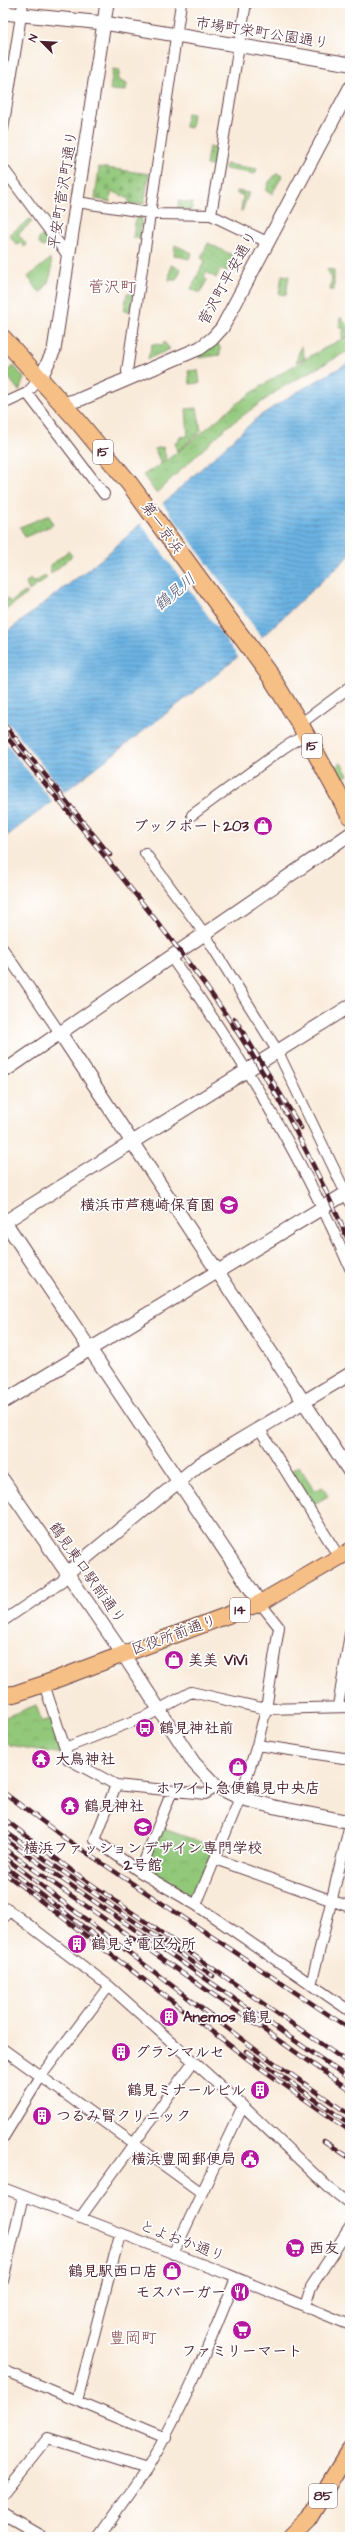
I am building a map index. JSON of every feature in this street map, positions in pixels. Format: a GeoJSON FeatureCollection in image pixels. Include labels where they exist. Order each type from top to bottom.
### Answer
{"type":"FeatureCollection","features":[{"type":"Feature","properties":{"kind":"highway","name":"第一京浜"},"geometry":{"type":"LineString","coordinates":[[3,338],[62,404],[129,483],[271,677],[303,729],[350,816]]}},
{"type":"Feature","properties":{"kind":"main road","name":"区役所前通り"},"geometry":{"type":"LineString","coordinates":[[7,1697],[260,1603],[345,1554]]}},
{"type":"Feature","properties":{"kind":"main road","name":"85"},"geometry":{"type":"LineString","coordinates":[[292,2537],[308,2520],[350,2450]]}},
{"type":"Feature","properties":{"kind":"street","name":"平安町菅沢町通り"},"geometry":{"type":"LineString","coordinates":[[40,379],[54,350],[107,3]]}},
{"type":"Feature","properties":{"kind":"street"},"geometry":{"type":"LineString","coordinates":[[129,378],[127,371],[181,3]]}},
{"type":"Feature","properties":{"kind":"street"},"geometry":{"type":"LineString","coordinates":[[211,215],[241,46],[246,3]]}},
{"type":"Feature","properties":{"kind":"street","name":"市場町栄町公園通り"},"geometry":{"type":"LineString","coordinates":[[3,13],[22,9],[350,64]]}},
{"type":"Feature","properties":{"kind":"street"},"geometry":{"type":"LineString","coordinates":[[3,129],[22,9]]}},
{"type":"Feature","properties":{"kind":"street","name":"菅沢町平安通り"},"geometry":{"type":"LineString","coordinates":[[62,404],[81,399],[200,348],[212,339],[222,328],[350,88]]}},
{"type":"Feature","properties":{"kind":"street"},"geometry":{"type":"LineString","coordinates":[[3,168],[69,257]]}},
{"type":"Feature","properties":{"kind":"street"},"geometry":{"type":"LineString","coordinates":[[77,202],[150,213],[211,215],[267,242]]}},
{"type":"Feature","properties":{"kind":"street"},"geometry":{"type":"LineString","coordinates":[[3,404],[27,394],[40,379]]}},
{"type":"Feature","properties":{"kind":"street"},"geometry":{"type":"LineString","coordinates":[[27,394],[104,494]]}},
{"type":"Feature","properties":{"kind":"street"},"geometry":{"type":"LineString","coordinates":[[192,816],[285,747],[350,687]]}},
{"type":"Feature","properties":{"kind":"street"},"geometry":{"type":"LineString","coordinates":[[3,1072],[350,834]]}},
{"type":"Feature","properties":{"kind":"street"},"geometry":{"type":"LineString","coordinates":[[3,1402],[89,1347],[216,1270],[322,1207],[349,1195],[278,1052],[204,933],[145,854]]}},
{"type":"Feature","properties":{"kind":"street"},"geometry":{"type":"LineString","coordinates":[[3,949],[350,1472]]}},
{"type":"Feature","properties":{"kind":"street"},"geometry":{"type":"LineString","coordinates":[[171,957],[248,1070],[297,1156],[350,1268]]}},
{"type":"Feature","properties":{"kind":"street"},"geometry":{"type":"LineString","coordinates":[[196,1905],[240,1798],[257,1745],[266,1709],[279,1627],[260,1603],[180,1481],[4,1221],[350,1006]]}},
{"type":"Feature","properties":{"kind":"street"},"geometry":{"type":"LineString","coordinates":[[3,1621],[62,1581],[66,1573],[200,1464],[350,1374]]}},
{"type":"Feature","properties":{"kind":"street"},"geometry":{"type":"LineString","coordinates":[[259,1428],[345,1554]]}},
{"type":"Feature","properties":{"kind":"street","name":"鶴見東口駅前通り"},"geometry":{"type":"LineString","coordinates":[[3,1480],[123,1654],[194,1763],[217,1787],[240,1798],[350,1823]]}},
{"type":"Feature","properties":{"kind":"street"},"geometry":{"type":"LineString","coordinates":[[338,1706],[350,1634]]}},
{"type":"Feature","properties":{"kind":"street"},"geometry":{"type":"LineString","coordinates":[[44,1684],[68,1759],[116,1785],[205,1794],[217,1787]]}},
{"type":"Feature","properties":{"kind":"street"},"geometry":{"type":"LineString","coordinates":[[65,1748],[159,1710],[191,1692],[266,1709],[338,1706],[350,1707]]}},
{"type":"Feature","properties":{"kind":"street"},"geometry":{"type":"LineString","coordinates":[[257,1745],[350,1759]]}},
{"type":"Feature","properties":{"kind":"street"},"geometry":{"type":"LineString","coordinates":[[116,1785],[95,1840],[140,1872],[196,1905],[311,1986],[350,2011]]}},
{"type":"Feature","properties":{"kind":"street"},"geometry":{"type":"LineString","coordinates":[[140,1872],[172,1791]]}},
{"type":"Feature","properties":{"kind":"street"},"geometry":{"type":"LineString","coordinates":[[311,1986],[331,1901],[345,1865],[350,1823]]}},
{"type":"Feature","properties":{"kind":"street"},"geometry":{"type":"LineString","coordinates":[[215,1859],[350,1907]]}},
{"type":"Feature","properties":{"kind":"street"},"geometry":{"type":"LineString","coordinates":[[4,1911],[109,1986],[244,2106],[328,2187],[350,2204]]}},
{"type":"Feature","properties":{"kind":"street"},"geometry":{"type":"LineString","coordinates":[[3,2138],[41,2076],[109,1986]]}},
{"type":"Feature","properties":{"kind":"street"},"geometry":{"type":"LineString","coordinates":[[3,2049],[202,2193]]}},
{"type":"Feature","properties":{"kind":"street"},"geometry":{"type":"LineString","coordinates":[[80,2218],[194,2062]]}},
{"type":"Feature","properties":{"kind":"street"},"geometry":{"type":"LineString","coordinates":[[173,2254],[238,2114],[244,2106]]}},
{"type":"Feature","properties":{"kind":"street","name":"とよおか通り"},"geometry":{"type":"LineString","coordinates":[[3,2188],[236,2278],[350,2325]]}},
{"type":"Feature","properties":{"kind":"street"},"geometry":{"type":"LineString","coordinates":[[3,2281],[23,2196]]}},
{"type":"Feature","properties":{"kind":"street"},"geometry":{"type":"LineString","coordinates":[[305,2306],[311,2287],[350,2226]]}},
{"type":"Feature","properties":{"kind":"street"},"geometry":{"type":"LineString","coordinates":[[77,2401],[120,2234]]}},
{"type":"Feature","properties":{"kind":"street"},"geometry":{"type":"LineString","coordinates":[[99,2537],[147,2469],[166,2438],[215,2333],[236,2278]]}},
{"type":"Feature","properties":{"kind":"street"},"geometry":{"type":"LineString","coordinates":[[3,2370],[166,2438]]}},
{"type":"Feature","properties":{"kind":"street"},"geometry":{"type":"LineString","coordinates":[[3,2494],[48,2438],[147,2469]]}},
{"type":"Feature","properties":{"kind":"street"},"geometry":{"type":"LineString","coordinates":[[3,2514],[43,2537]]}},
{"type":"Feature","properties":{"kind":"green space"},"geometry":{"type":"Polygon","coordinates":[[[113,69],[120,70],[118,80],[127,84],[126,91],[110,90],[113,69]]]}},
{"type":"Feature","properties":{"kind":"green space"},"geometry":{"type":"Polygon","coordinates":[[[187,113],[193,114],[191,128],[185,127],[187,113]]]}},
{"type":"Feature","properties":{"kind":"green space"},"geometry":{"type":"Polygon","coordinates":[[[209,147],[218,149],[215,167],[206,165],[209,147]]]}},
{"type":"Feature","properties":{"kind":"green space"},"geometry":{"type":"Polygon","coordinates":[[[225,164],[257,169],[255,174],[225,169],[225,164]]]}},
{"type":"Feature","properties":{"kind":"green space"},"geometry":{"type":"Polygon","coordinates":[[[99,167],[149,174],[144,204],[129,204],[129,199],[112,191],[110,202],[95,199],[99,167]]]}},
{"type":"Feature","properties":{"kind":"green space"},"geometry":{"type":"Polygon","coordinates":[[[277,173],[282,176],[272,194],[266,191],[269,182],[277,173]]]}},
{"type":"Feature","properties":{"kind":"green space"},"geometry":{"type":"Polygon","coordinates":[[[237,191],[249,193],[242,211],[243,195],[237,194],[237,191]]]}},
{"type":"Feature","properties":{"kind":"green space"},"geometry":{"type":"Polygon","coordinates":[[[179,201],[193,203],[191,210],[177,210],[179,201]]]}},
{"type":"Feature","properties":{"kind":"green space"},"geometry":{"type":"Polygon","coordinates":[[[136,216],[142,217],[140,239],[133,238],[136,216]]]}},
{"type":"Feature","properties":{"kind":"green space"},"geometry":{"type":"Polygon","coordinates":[[[30,219],[32,222],[18,234],[27,245],[24,247],[21,243],[17,245],[9,235],[30,219]]]}},
{"type":"Feature","properties":{"kind":"green space"},"geometry":{"type":"Polygon","coordinates":[[[44,235],[48,237],[50,241],[48,245],[44,247],[40,245],[38,241],[40,237],[44,235]]]}},
{"type":"Feature","properties":{"kind":"green space"},"geometry":{"type":"Polygon","coordinates":[[[208,243],[234,256],[226,272],[220,269],[216,278],[207,272],[204,278],[207,280],[200,293],[191,289],[205,260],[201,258],[208,243]]]}},
{"type":"Feature","properties":{"kind":"green space"},"geometry":{"type":"Polygon","coordinates":[[[175,245],[192,253],[189,259],[174,255],[175,245]]]}},
{"type":"Feature","properties":{"kind":"green space"},"geometry":{"type":"Polygon","coordinates":[[[50,259],[52,268],[50,277],[46,286],[40,293],[28,277],[50,259]]]}},
{"type":"Feature","properties":{"kind":"green space"},"geometry":{"type":"Polygon","coordinates":[[[171,265],[181,269],[176,280],[169,280],[171,265]]]}},
{"type":"Feature","properties":{"kind":"green space"},"geometry":{"type":"Polygon","coordinates":[[[327,269],[334,270],[334,290],[330,290],[332,279],[327,269]]]}},
{"type":"Feature","properties":{"kind":"green space"},"geometry":{"type":"Polygon","coordinates":[[[282,275],[289,276],[286,295],[279,294],[282,275]]]}},
{"type":"Feature","properties":{"kind":"green space"},"geometry":{"type":"Polygon","coordinates":[[[127,293],[133,294],[130,312],[124,311],[127,293]]]}},
{"type":"Feature","properties":{"kind":"green space"},"geometry":{"type":"Polygon","coordinates":[[[340,318],[342,318],[349,328],[349,336],[342,338],[344,328],[339,328],[340,318]]]}},
{"type":"Feature","properties":{"kind":"green space"},"geometry":{"type":"Polygon","coordinates":[[[350,335],[350,350],[283,387],[228,426],[156,493],[143,475],[179,451],[235,405],[263,385],[350,335]]]}},
{"type":"Feature","properties":{"kind":"green space"},"geometry":{"type":"Polygon","coordinates":[[[164,342],[170,349],[148,359],[152,344],[163,345],[164,342]]]}},
{"type":"Feature","properties":{"kind":"green space"},"geometry":{"type":"Polygon","coordinates":[[[217,343],[220,347],[220,355],[199,358],[199,355],[217,343]]]}},
{"type":"Feature","properties":{"kind":"green space"},"geometry":{"type":"Polygon","coordinates":[[[301,346],[305,358],[296,362],[301,346]]]}},
{"type":"Feature","properties":{"kind":"green space"},"geometry":{"type":"Polygon","coordinates":[[[14,366],[24,378],[19,391],[5,373],[14,366]]]}},
{"type":"Feature","properties":{"kind":"green space"},"geometry":{"type":"Polygon","coordinates":[[[198,370],[200,383],[190,384],[188,371],[198,370]]]}},
{"type":"Feature","properties":{"kind":"green space"},"geometry":{"type":"Polygon","coordinates":[[[197,408],[201,431],[177,452],[175,443],[178,442],[180,437],[188,436],[186,409],[197,408]]]}},
{"type":"Feature","properties":{"kind":"green space"},"geometry":{"type":"Polygon","coordinates":[[[163,447],[166,458],[161,464],[155,449],[163,447]]]}},
{"type":"Feature","properties":{"kind":"green space"},"geometry":{"type":"Polygon","coordinates":[[[49,515],[53,525],[25,537],[20,527],[49,515]]]}},
{"type":"Feature","properties":{"kind":"green space"},"geometry":{"type":"Polygon","coordinates":[[[68,551],[72,556],[51,574],[50,566],[68,551]]]}},
{"type":"Feature","properties":{"kind":"green space"},"geometry":{"type":"Polygon","coordinates":[[[45,576],[47,578],[29,591],[26,583],[30,579],[33,583],[45,576]]]}},
{"type":"Feature","properties":{"kind":"green space"},"geometry":{"type":"Polygon","coordinates":[[[25,592],[27,594],[3,612],[3,596],[11,602],[25,592]]]}},
{"type":"Feature","properties":{"kind":"green space"},"geometry":{"type":"Polygon","coordinates":[[[341,763],[348,775],[343,778],[335,767],[341,763]]]}},
{"type":"Feature","properties":{"kind":"green space"},"geometry":{"type":"Polygon","coordinates":[[[299,1466],[315,1491],[322,1487],[328,1496],[311,1506],[290,1472],[299,1466]]]}},
{"type":"Feature","properties":{"kind":"green space"},"geometry":{"type":"Polygon","coordinates":[[[36,1705],[42,1722],[52,1718],[63,1754],[3,1744],[3,1718],[36,1705]]]}},
{"type":"Feature","properties":{"kind":"green space"},"geometry":{"type":"Polygon","coordinates":[[[161,1828],[215,1847],[195,1899],[145,1869],[161,1828]]]}},
{"type":"Feature","properties":{"kind":"water","name":"鶴見川"},"geometry":{"type":"Polygon","coordinates":[[[350,362],[350,555],[264,635],[216,675],[3,839],[3,635],[104,557],[258,417],[292,395],[350,362]]]}},
{"type":"Feature","properties":{"kind":"pier"},"geometry":{"type":"Polygon","coordinates":[[[161,501],[263,639],[239,658],[139,521],[161,501]]]}},
{"type":"Feature","properties":{"kind":"pier"},"geometry":{"type":"Polygon","coordinates":[[[3,717],[65,793],[53,802],[3,740],[3,717]]]}},
{"type":"Feature","properties":{"kind":"railway"},"geometry":{"type":"LineString","coordinates":[[3,723],[110,855]]}},
{"type":"Feature","properties":{"kind":"railway"},"geometry":{"type":"LineString","coordinates":[[3,732],[168,936],[239,1034],[291,1122],[322,1182],[350,1244]]}},
{"type":"Feature","properties":{"kind":"railway"},"geometry":{"type":"LineString","coordinates":[[235,1019],[301,1128]]}},
{"type":"Feature","properties":{"kind":"railway"},"geometry":{"type":"LineString","coordinates":[[3,1792],[66,1839],[350,2029]]}},
{"type":"Feature","properties":{"kind":"railway"},"geometry":{"type":"LineString","coordinates":[[3,1818],[71,1870],[350,2064]]}},
{"type":"Feature","properties":{"kind":"railway"},"geometry":{"type":"LineString","coordinates":[[3,1830],[213,1976]]}},
{"type":"Feature","properties":{"kind":"railway"},"geometry":{"type":"LineString","coordinates":[[3,1838],[350,2079]]}},
{"type":"Feature","properties":{"kind":"railway"},"geometry":{"type":"LineString","coordinates":[[3,1848],[350,2090]]}},
{"type":"Feature","properties":{"kind":"railway"},"geometry":{"type":"LineString","coordinates":[[3,1856],[256,2050],[350,2115]]}},
{"type":"Feature","properties":{"kind":"railway"},"geometry":{"type":"LineString","coordinates":[[3,1865],[111,1948]]}},
{"type":"Feature","properties":{"kind":"railway"},"geometry":{"type":"LineString","coordinates":[[3,1872],[249,2060],[350,2131]]}},
{"type":"Feature","properties":{"kind":"railway"},"geometry":{"type":"LineString","coordinates":[[246,2051],[350,2124]]}},
{"type":"Feature","properties":{"kind":"railway"},"geometry":{"type":"LineString","coordinates":[[324,2141],[350,2158]]}},
{"type":"Feature","properties":{"kind":"place","name":"ブックポート203"},"geometry":{"type":"Point","coordinates":[263,826]}},
{"type":"Feature","properties":{"kind":"place","name":"横浜市芦穂崎保育園"},"geometry":{"type":"Point","coordinates":[229,1205]}},
{"type":"Feature","properties":{"kind":"place","name":"美美 ViVi"},"geometry":{"type":"Point","coordinates":[174,1660]}},
{"type":"Feature","properties":{"kind":"place","name":"鶴見神社前"},"geometry":{"type":"Point","coordinates":[145,1728]}},
{"type":"Feature","properties":{"kind":"place","name":"大鳥神社"},"geometry":{"type":"Point","coordinates":[41,1759]}},
{"type":"Feature","properties":{"kind":"place","name":"ホワイト急便鶴見中央店"},"geometry":{"type":"Point","coordinates":[238,1767]}},
{"type":"Feature","properties":{"kind":"place","name":"鶴見神社"},"geometry":{"type":"Point","coordinates":[70,1806]}},
{"type":"Feature","properties":{"kind":"place","name":"横浜ファッションデザイン専門学校 2号館"},"geometry":{"type":"Point","coordinates":[143,1827]}},
{"type":"Feature","properties":{"kind":"place","name":"鶴見き電区分所"},"geometry":{"type":"Point","coordinates":[77,1944]}},
{"type":"Feature","properties":{"kind":"place","name":"Anemos 鶴見"},"geometry":{"type":"Point","coordinates":[169,2017]}},
{"type":"Feature","properties":{"kind":"place","name":"グランマルセ"},"geometry":{"type":"Point","coordinates":[121,2052]}},
{"type":"Feature","properties":{"kind":"place","name":"鶴見ミナールビル"},"geometry":{"type":"Point","coordinates":[260,2090]}},
{"type":"Feature","properties":{"kind":"place","name":"つるみ腎クリニック"},"geometry":{"type":"Point","coordinates":[42,2116]}},
{"type":"Feature","properties":{"kind":"place","name":"横浜豊岡郵便局"},"geometry":{"type":"Point","coordinates":[250,2159]}},
{"type":"Feature","properties":{"kind":"place","name":"西友"},"geometry":{"type":"Point","coordinates":[295,2248]}},
{"type":"Feature","properties":{"kind":"place","name":"鶴見駅西口店"},"geometry":{"type":"Point","coordinates":[172,2271]}},
{"type":"Feature","properties":{"kind":"place","name":"モスバーガー"},"geometry":{"type":"Point","coordinates":[240,2292]}},
{"type":"Feature","properties":{"kind":"place","name":"ファミリーマート"},"geometry":{"type":"Point","coordinates":[242,2330]}},
{"type":"Feature","properties":{"kind":"district","name":"菅沢町"},"geometry":{"type":"Point","coordinates":[112,287]}},
{"type":"Feature","properties":{"kind":"district","name":"豊岡町"},"geometry":{"type":"Point","coordinates":[133,2338]}}]}
